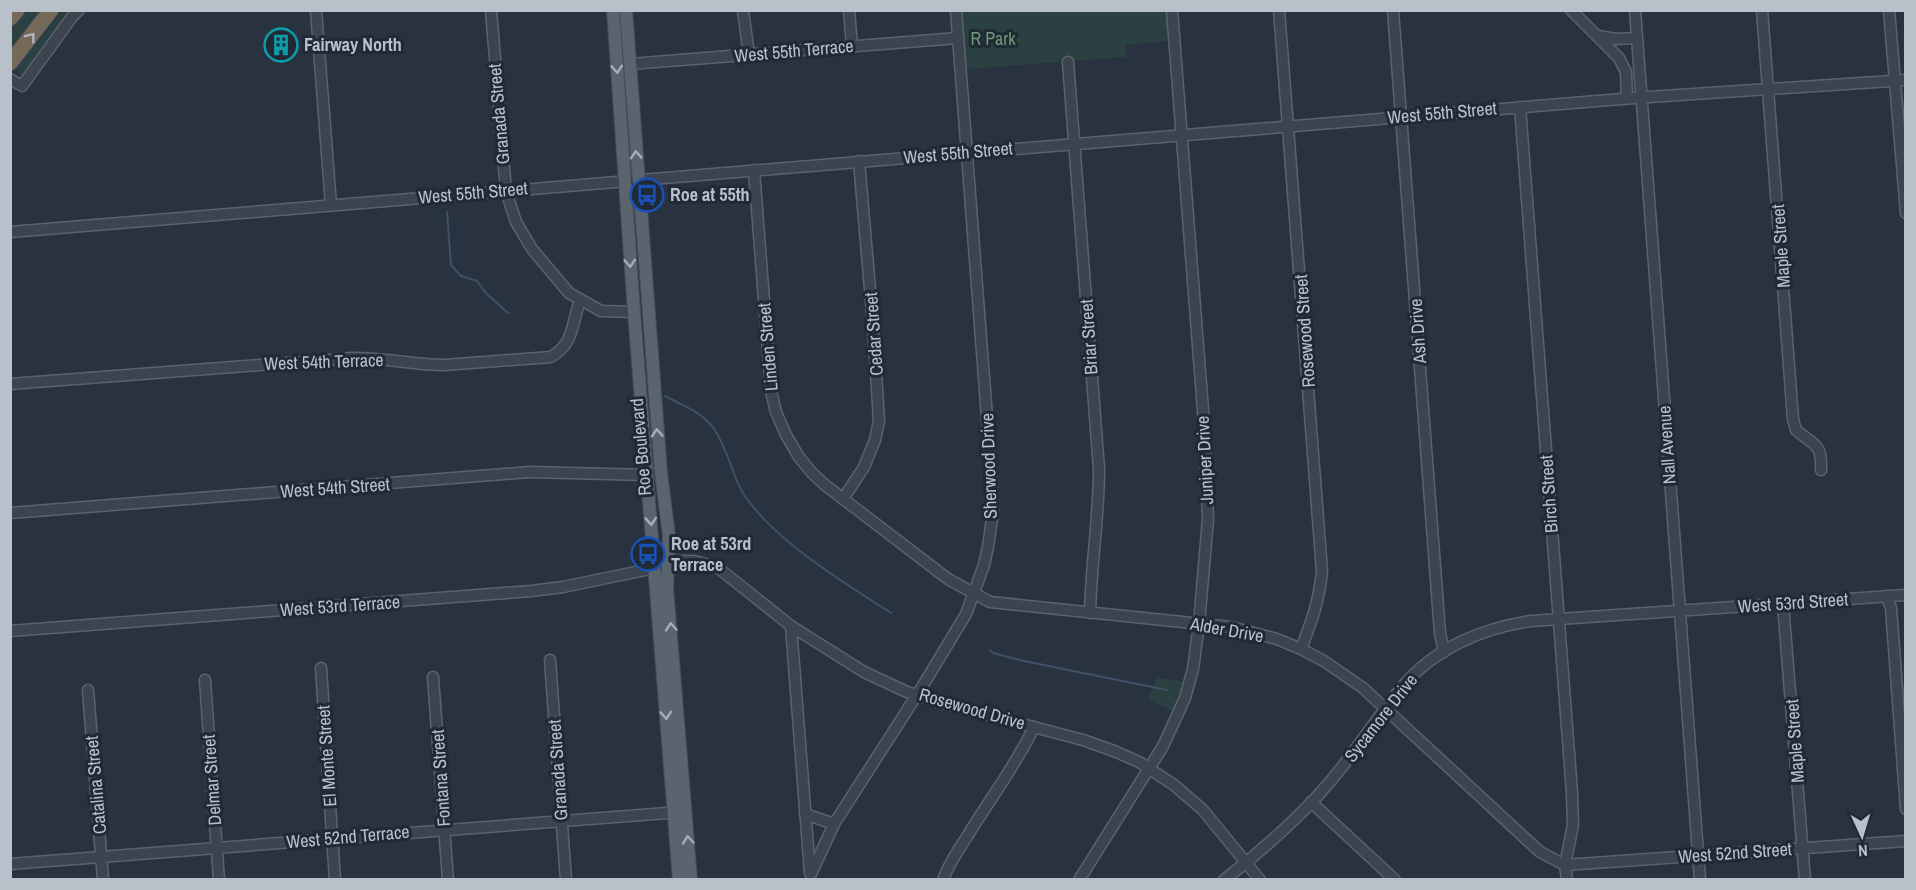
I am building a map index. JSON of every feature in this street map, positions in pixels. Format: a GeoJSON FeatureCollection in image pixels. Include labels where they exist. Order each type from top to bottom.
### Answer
{"type":"FeatureCollection","features":[{"type":"Feature","properties":{"kind":"highway"},"geometry":{"type":"LineString","coordinates":[[10,18],[17,10]]}},
{"type":"Feature","properties":{"kind":"highway"},"geometry":{"type":"LineString","coordinates":[[10,63],[51,10]]}},
{"type":"Feature","properties":{"kind":"main road","name":"Roe Boulevard"},"geometry":{"type":"LineString","coordinates":[[613,10],[634,312],[654,474],[669,536],[668,588],[680,812],[679,879]]}},
{"type":"Feature","properties":{"kind":"main road","name":"Roe Boulevard"},"geometry":{"type":"LineString","coordinates":[[626,10],[654,474],[655,568],[680,812],[692,879]]}},
{"type":"Feature","properties":{"kind":"street"},"geometry":{"type":"LineString","coordinates":[[10,79],[22,86],[72,16],[79,10]]}},
{"type":"Feature","properties":{"kind":"street"},"geometry":{"type":"LineString","coordinates":[[316,10],[331,205]]}},
{"type":"Feature","properties":{"kind":"street","name":"Granada Street"},"geometry":{"type":"LineString","coordinates":[[491,10],[506,191],[516,222],[532,249],[569,293],[580,301]]}},
{"type":"Feature","properties":{"kind":"street"},"geometry":{"type":"LineString","coordinates":[[743,10],[749,55]]}},
{"type":"Feature","properties":{"kind":"street"},"geometry":{"type":"LineString","coordinates":[[849,10],[852,47]]}},
{"type":"Feature","properties":{"kind":"street","name":"Sherwood Drive"},"geometry":{"type":"LineString","coordinates":[[811,877],[834,824],[966,614],[984,565],[993,512],[956,10]]}},
{"type":"Feature","properties":{"kind":"street","name":"Juniper Drive"},"geometry":{"type":"LineString","coordinates":[[1079,879],[1167,739],[1185,698],[1193,669],[1199,624],[1208,497],[1172,10]]}},
{"type":"Feature","properties":{"kind":"street","name":"Rosewood Street"},"geometry":{"type":"LineString","coordinates":[[1279,10],[1322,571],[1320,596],[1300,649]]}},
{"type":"Feature","properties":{"kind":"street","name":"Ash Drive"},"geometry":{"type":"LineString","coordinates":[[1393,10],[1440,633],[1444,652]]}},
{"type":"Feature","properties":{"kind":"street"},"geometry":{"type":"LineString","coordinates":[[1571,10],[1619,58],[1626,72],[1627,98]]}},
{"type":"Feature","properties":{"kind":"street","name":"Nall Avenue"},"geometry":{"type":"LineString","coordinates":[[1635,10],[1700,879]]}},
{"type":"Feature","properties":{"kind":"street","name":"Maple Street"},"geometry":{"type":"LineString","coordinates":[[1762,10],[1793,419],[1796,430],[1817,445],[1822,459],[1821,471]]}},
{"type":"Feature","properties":{"kind":"street"},"geometry":{"type":"LineString","coordinates":[[1889,10],[1900,80],[1905,213]]}},
{"type":"Feature","properties":{"kind":"street"},"geometry":{"type":"LineString","coordinates":[[1598,36],[1616,39],[1636,38]]}},
{"type":"Feature","properties":{"kind":"street","name":"West 55th Terrace"},"geometry":{"type":"LineString","coordinates":[[630,64],[958,38]]}},
{"type":"Feature","properties":{"kind":"street","name":"Briar Street"},"geometry":{"type":"LineString","coordinates":[[1068,62],[1099,469],[1099,498],[1090,613]]}},
{"type":"Feature","properties":{"kind":"street","name":"West 55th Street"},"geometry":{"type":"LineString","coordinates":[[10,232],[1627,98],[1900,80]]}},
{"type":"Feature","properties":{"kind":"street","name":"Birch Street"},"geometry":{"type":"LineString","coordinates":[[1520,107],[1573,825],[1565,865],[1567,879]]}},
{"type":"Feature","properties":{"kind":"street","name":"Cedar Street"},"geometry":{"type":"LineString","coordinates":[[843,499],[864,467],[875,440],[879,421],[872,301],[859,161]]}},
{"type":"Feature","properties":{"kind":"street","name":"Linden Street"},"geometry":{"type":"LineString","coordinates":[[754,170],[771,391],[776,412],[799,457],[812,473],[843,499]]}},
{"type":"Feature","properties":{"kind":"street"},"geometry":{"type":"LineString","coordinates":[[580,301],[601,311],[634,312]]}},
{"type":"Feature","properties":{"kind":"street","name":"West 54th Terrace"},"geometry":{"type":"LineString","coordinates":[[10,384],[369,357],[427,365],[551,357],[562,350],[569,341],[580,301]]}},
{"type":"Feature","properties":{"kind":"street","name":"West 54th Street"},"geometry":{"type":"LineString","coordinates":[[10,513],[530,472],[654,474]]}},
{"type":"Feature","properties":{"kind":"street","name":"Alder Drive"},"geometry":{"type":"LineString","coordinates":[[843,499],[948,579],[990,602],[1199,624],[1256,633],[1300,649],[1324,661],[1351,679],[1386,709],[1540,852],[1565,865]]}},
{"type":"Feature","properties":{"kind":"street","name":"Rosewood Drive"},"geometry":{"type":"LineString","coordinates":[[668,564],[677,561],[694,561],[717,567],[791,626],[864,672],[907,692],[1083,740],[1114,751],[1149,769],[1174,785],[1203,810],[1260,879]]}},
{"type":"Feature","properties":{"kind":"street","name":"West 53rd Terrace"},"geometry":{"type":"LineString","coordinates":[[10,631],[531,591],[563,587],[668,564]]}},
{"type":"Feature","properties":{"kind":"street","name":"West 53rd Street"},"geometry":{"type":"LineString","coordinates":[[1680,610],[1905,595]]}},
{"type":"Feature","properties":{"kind":"street"},"geometry":{"type":"LineString","coordinates":[[1887,596],[1891,608],[1905,809]]}},
{"type":"Feature","properties":{"kind":"street","name":"Maple Street"},"geometry":{"type":"LineString","coordinates":[[1783,604],[1805,879]]}},
{"type":"Feature","properties":{"kind":"street","name":"Sycamore Drive"},"geometry":{"type":"LineString","coordinates":[[1224,879],[1311,802],[1346,763],[1415,674],[1444,652],[1484,631],[1505,625],[1680,610]]}},
{"type":"Feature","properties":{"kind":"street"},"geometry":{"type":"LineString","coordinates":[[791,626],[811,877]]}},
{"type":"Feature","properties":{"kind":"street","name":"Granada Street"},"geometry":{"type":"LineString","coordinates":[[550,660],[566,879]]}},
{"type":"Feature","properties":{"kind":"street","name":"El Monte Street"},"geometry":{"type":"LineString","coordinates":[[321,668],[335,879]]}},
{"type":"Feature","properties":{"kind":"street","name":"Fontana Street"},"geometry":{"type":"LineString","coordinates":[[433,677],[448,879]]}},
{"type":"Feature","properties":{"kind":"street","name":"Delmar Street"},"geometry":{"type":"LineString","coordinates":[[205,680],[219,879]]}},
{"type":"Feature","properties":{"kind":"street","name":"Catalina Street"},"geometry":{"type":"LineString","coordinates":[[88,690],[103,879]]}},
{"type":"Feature","properties":{"kind":"street"},"geometry":{"type":"LineString","coordinates":[[943,879],[1034,727]]}},
{"type":"Feature","properties":{"kind":"street"},"geometry":{"type":"LineString","coordinates":[[1311,802],[1395,879]]}},
{"type":"Feature","properties":{"kind":"street","name":"West 52nd Terrace"},"geometry":{"type":"LineString","coordinates":[[10,864],[680,812]]}},
{"type":"Feature","properties":{"kind":"street"},"geometry":{"type":"LineString","coordinates":[[805,814],[834,824]]}},
{"type":"Feature","properties":{"kind":"street","name":"West 52nd Street"},"geometry":{"type":"LineString","coordinates":[[1565,865],[1905,841]]}},
{"type":"Feature","properties":{"kind":"green space"},"geometry":{"type":"Polygon","coordinates":[[[25,11],[42,11],[11,50],[11,29],[25,11]]]}},
{"type":"Feature","properties":{"kind":"green space"},"geometry":{"type":"Polygon","coordinates":[[[63,11],[72,11],[25,74],[20,76],[18,70],[21,63],[63,11]]]}},
{"type":"Feature","properties":{"kind":"green space","name":"R Park"},"geometry":{"type":"Polygon","coordinates":[[[962,11],[1172,11],[1174,40],[1126,45],[1126,57],[967,69],[962,11]]]}},
{"type":"Feature","properties":{"kind":"green space"},"geometry":{"type":"Polygon","coordinates":[[[1156,677],[1187,682],[1176,712],[1148,700],[1156,677]]]}},
{"type":"Feature","properties":{"kind":"waterway"},"geometry":{"type":"LineString","coordinates":[[447,212],[451,265],[461,276],[477,281],[486,293],[508,313]]}},
{"type":"Feature","properties":{"kind":"waterway"},"geometry":{"type":"LineString","coordinates":[[665,396],[692,410],[710,423],[724,447],[744,494],[763,519],[816,563],[891,613]]}},
{"type":"Feature","properties":{"kind":"waterway"},"geometry":{"type":"LineString","coordinates":[[990,650],[993,653],[1024,661],[1167,690]]}},
{"type":"Feature","properties":{"kind":"place","name":"Fairway North"},"geometry":{"type":"Point","coordinates":[281,45]}},
{"type":"Feature","properties":{"kind":"place","name":"Roe at 55th"},"geometry":{"type":"Point","coordinates":[647,195]}},
{"type":"Feature","properties":{"kind":"place","name":"Roe at 53rd Terrace"},"geometry":{"type":"Point","coordinates":[648,554]}}]}
